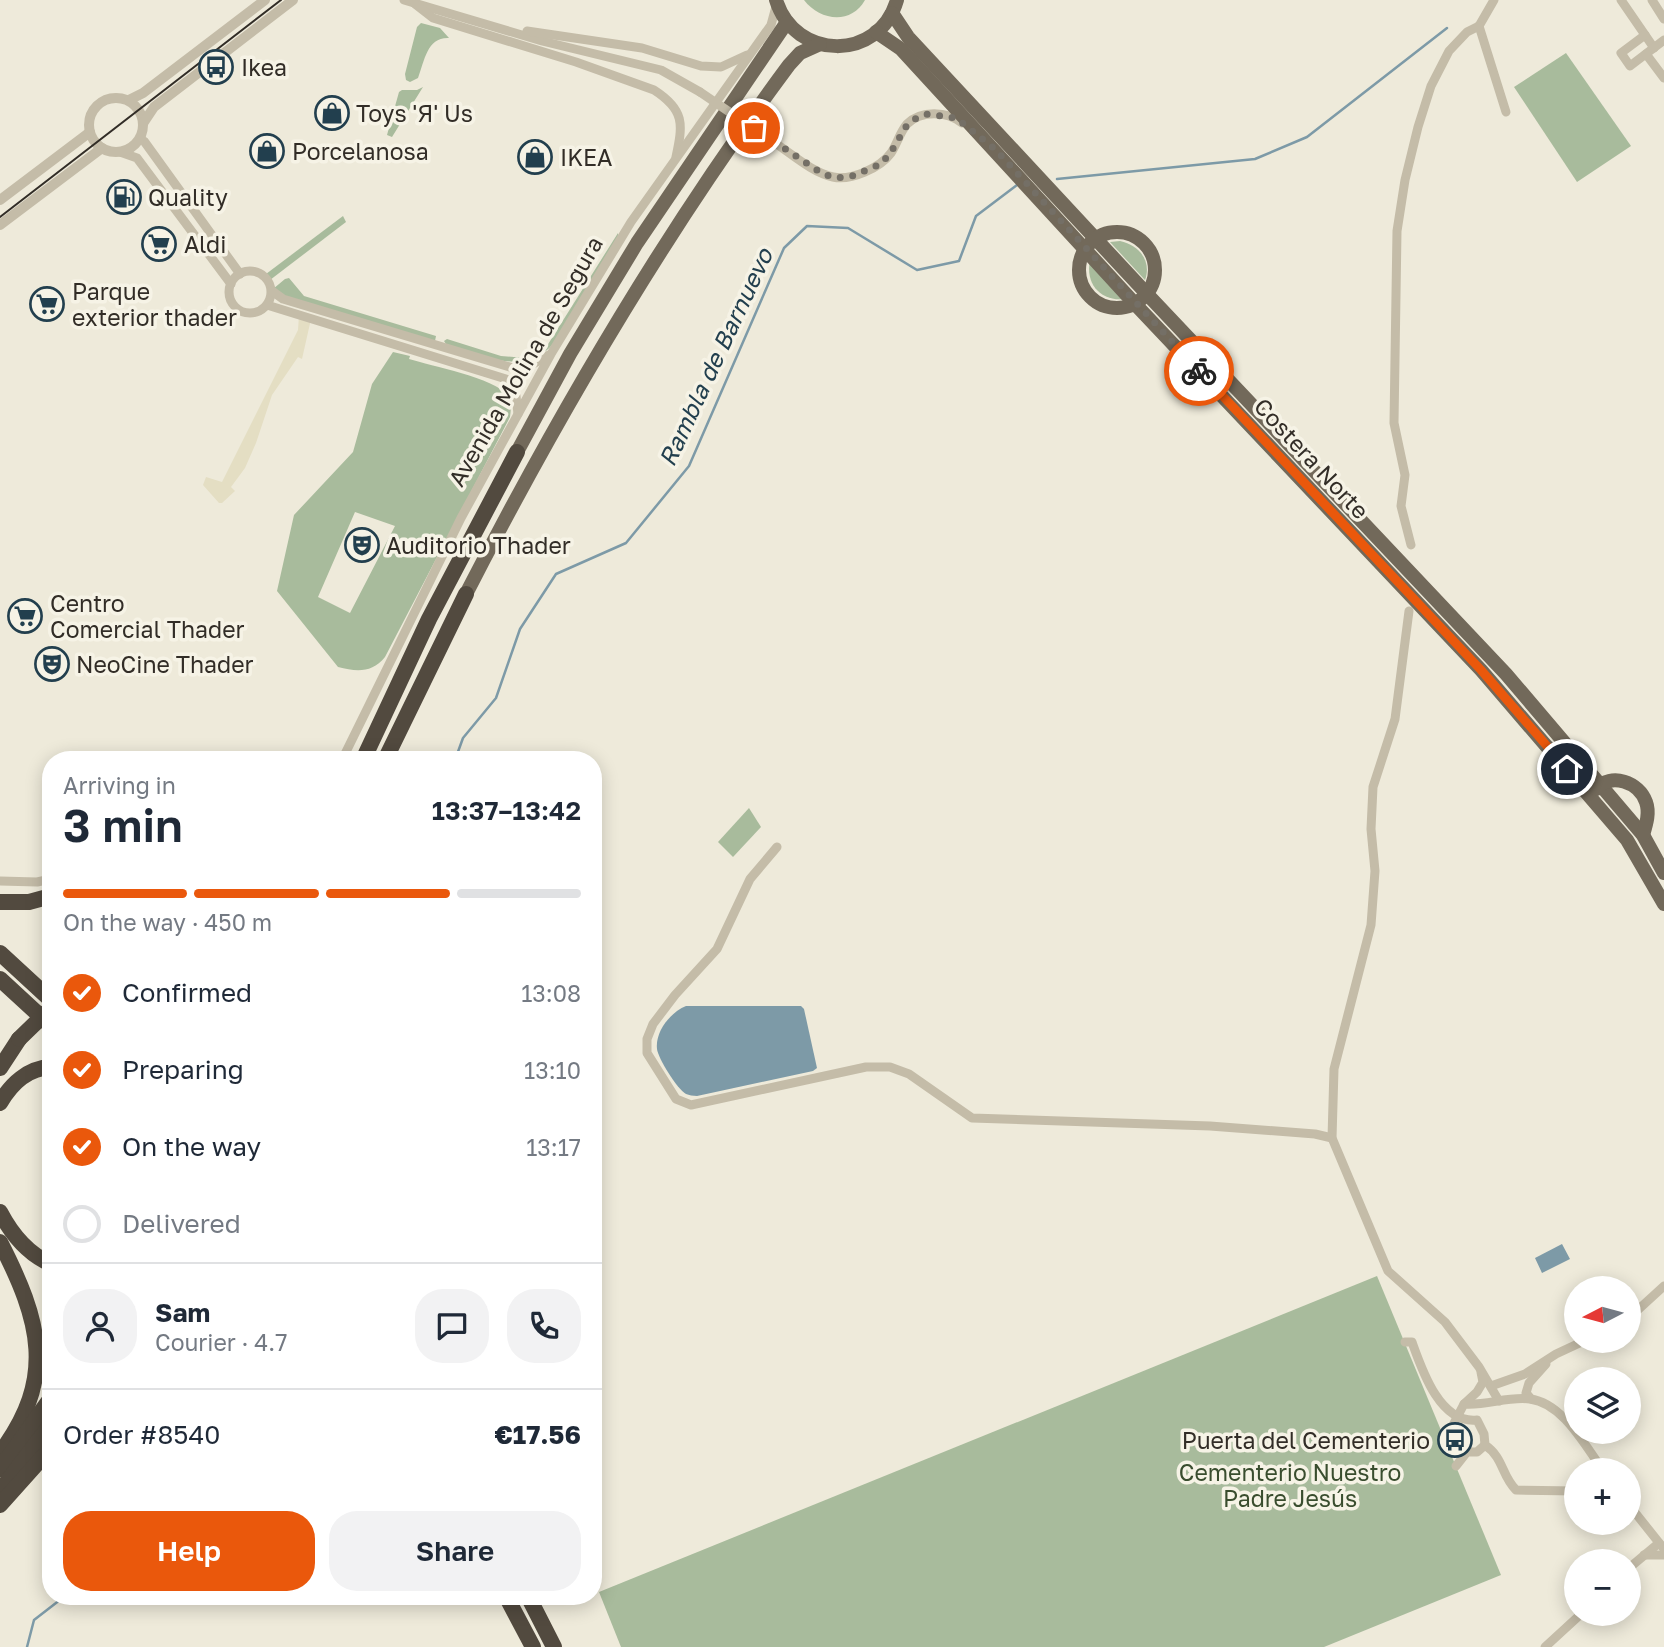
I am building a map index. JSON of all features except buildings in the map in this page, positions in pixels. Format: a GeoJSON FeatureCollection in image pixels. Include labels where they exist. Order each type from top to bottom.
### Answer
{"type":"FeatureCollection","features":[{"type":"Feature","properties":{"kind":"highway"},"geometry":{"type":"LineString","coordinates":[[367,751],[429,619],[517,452]]}},
{"type":"Feature","properties":{"kind":"highway"},"geometry":{"type":"LineString","coordinates":[[394,751],[466,594]]}},
{"type":"Feature","properties":{"kind":"highway"},"geometry":{"type":"LineString","coordinates":[[394,751],[466,594]]}},
{"type":"Feature","properties":{"kind":"highway"},"geometry":{"type":"LineString","coordinates":[[356,751],[386,688],[429,619]]}},
{"type":"Feature","properties":{"kind":"highway"},"geometry":{"type":"LineString","coordinates":[[0,902],[29,902],[42,898]]}},
{"type":"Feature","properties":{"kind":"highway"},"geometry":{"type":"LineString","coordinates":[[0,945],[42,982]]}},
{"type":"Feature","properties":{"kind":"highway"},"geometry":{"type":"LineString","coordinates":[[0,953],[42,992]]}},
{"type":"Feature","properties":{"kind":"highway"},"geometry":{"type":"LineString","coordinates":[[0,979],[42,1018]]}},
{"type":"Feature","properties":{"kind":"highway"},"geometry":{"type":"LineString","coordinates":[[0,1068],[19,1039],[42,1017]]}},
{"type":"Feature","properties":{"kind":"highway"},"geometry":{"type":"LineString","coordinates":[[0,1103],[19,1079],[42,1069]]}},
{"type":"Feature","properties":{"kind":"highway"},"geometry":{"type":"LineString","coordinates":[[0,1212],[20,1241],[42,1259]]}},
{"type":"Feature","properties":{"kind":"highway"},"geometry":{"type":"LineString","coordinates":[[0,1242],[26,1296],[35,1333],[35,1382],[26,1412],[0,1453]]}},
{"type":"Feature","properties":{"kind":"highway"},"geometry":{"type":"LineString","coordinates":[[0,1255],[26,1296]]}},
{"type":"Feature","properties":{"kind":"highway"},"geometry":{"type":"LineString","coordinates":[[0,1469],[42,1411]]}},
{"type":"Feature","properties":{"kind":"highway"},"geometry":{"type":"LineString","coordinates":[[0,1491],[42,1442]]}},
{"type":"Feature","properties":{"kind":"highway"},"geometry":{"type":"LineString","coordinates":[[0,1504],[42,1444]]}},
{"type":"Feature","properties":{"kind":"highway"},"geometry":{"type":"LineString","coordinates":[[511,1605],[533,1647]]}},
{"type":"Feature","properties":{"kind":"highway"},"geometry":{"type":"LineString","coordinates":[[533,1605],[554,1647]]}},
{"type":"Feature","properties":{"kind":"highway"},"geometry":{"type":"LineString","coordinates":[[533,1605],[561,1647]]}},
{"type":"Feature","properties":{"kind":"main road"},"geometry":{"type":"LineString","coordinates":[[776,2],[787,22],[802,36],[820,44],[849,45],[876,32],[894,6]]}},
{"type":"Feature","properties":{"kind":"main road","name":"Costera Norte"},"geometry":{"type":"LineString","coordinates":[[894,6],[908,37],[1091,244],[1481,670],[1590,795],[1627,840],[1664,904]]}},
{"type":"Feature","properties":{"kind":"main road","name":"Avenida Molina de Segura"},"geometry":{"type":"LineString","coordinates":[[517,452],[570,354],[637,243],[787,22]]}},
{"type":"Feature","properties":{"kind":"main road","name":"Costera Norte"},"geometry":{"type":"LineString","coordinates":[[876,32],[901,49],[995,149],[1091,244]]}},
{"type":"Feature","properties":{"kind":"main road"},"geometry":{"type":"LineString","coordinates":[[466,594],[532,469],[620,318],[675,232],[789,65],[800,53],[820,44]]}},
{"type":"Feature","properties":{"kind":"main road"},"geometry":{"type":"LineString","coordinates":[[1108,233],[1121,233],[1134,236],[1145,244],[1155,269],[1153,282],[1141,299],[1124,308],[1111,308],[1099,304],[1089,296],[1079,273],[1080,260],[1091,244],[1108,233]]}},
{"type":"Feature","properties":{"kind":"main road","name":"Costera Norte"},"geometry":{"type":"LineString","coordinates":[[1141,299],[1506,674],[1643,835],[1664,873]]}},
{"type":"Feature","properties":{"kind":"main road"},"geometry":{"type":"LineString","coordinates":[[1590,795],[1600,784],[1619,780],[1630,784],[1640,792],[1648,810],[1643,835]]}},
{"type":"Feature","properties":{"kind":"street"},"geometry":{"type":"LineString","coordinates":[[130,100],[144,93],[265,0]]}},
{"type":"Feature","properties":{"kind":"street"},"geometry":{"type":"LineString","coordinates":[[120,152],[133,147],[140,140],[144,122],[154,107],[293,0]]}},
{"type":"Feature","properties":{"kind":"street"},"geometry":{"type":"LineString","coordinates":[[404,0],[542,41],[661,70],[700,92],[823,174],[836,178],[852,176],[881,164],[907,125],[928,114],[956,118],[995,149]]}},
{"type":"Feature","properties":{"kind":"street"},"geometry":{"type":"LineString","coordinates":[[1411,545],[1401,506],[1405,475],[1394,423],[1397,231],[1408,167],[1431,86],[1449,51],[1466,32],[1479,26],[1494,0]]}},
{"type":"Feature","properties":{"kind":"street"},"geometry":{"type":"LineString","coordinates":[[1621,0],[1645,35],[1664,78]]}},
{"type":"Feature","properties":{"kind":"street"},"geometry":{"type":"LineString","coordinates":[[1652,0],[1664,19]]}},
{"type":"Feature","properties":{"kind":"street","name":"Avenida Molina de Segura"},"geometry":{"type":"LineString","coordinates":[[346,751],[461,518],[551,354],[631,222],[771,25],[776,2]]}},
{"type":"Feature","properties":{"kind":"street"},"geometry":{"type":"LineString","coordinates":[[415,4],[433,18],[576,62],[654,90],[665,97],[679,114],[682,132],[675,161]]}},
{"type":"Feature","properties":{"kind":"street"},"geometry":{"type":"LineString","coordinates":[[461,18],[555,37],[642,48],[701,66],[721,67],[752,52]]}},
{"type":"Feature","properties":{"kind":"street"},"geometry":{"type":"LineString","coordinates":[[1479,26],[1506,112]]}},
{"type":"Feature","properties":{"kind":"street"},"geometry":{"type":"LineString","coordinates":[[1645,35],[1621,53],[1630,66],[1664,40]]}},
{"type":"Feature","properties":{"kind":"street"},"geometry":{"type":"LineString","coordinates":[[144,122],[138,107],[130,100],[113,97],[103,100],[90,115],[90,132],[94,141],[102,148],[137,158],[231,284]]}},
{"type":"Feature","properties":{"kind":"street"},"geometry":{"type":"LineString","coordinates":[[0,200],[90,132]]}},
{"type":"Feature","properties":{"kind":"street"},"geometry":{"type":"LineString","coordinates":[[140,140],[144,141],[240,274]]}},
{"type":"Feature","properties":{"kind":"street"},"geometry":{"type":"LineString","coordinates":[[0,225],[102,148]]}},
{"type":"Feature","properties":{"kind":"street"},"geometry":{"type":"LineString","coordinates":[[272,291],[267,305],[255,313],[241,311],[230,299],[231,284],[240,274],[254,271],[267,278],[272,291],[283,299],[513,368],[533,364],[551,354]]}},
{"type":"Feature","properties":{"kind":"street"},"geometry":{"type":"LineString","coordinates":[[267,305],[506,379],[516,396],[518,414]]}},
{"type":"Feature","properties":{"kind":"street"},"geometry":{"type":"LineString","coordinates":[[1409,611],[1395,719],[1373,787],[1373,904],[1364,958],[1334,1069],[1332,1138],[1388,1271],[1445,1322],[1479,1367],[1499,1401]]}},
{"type":"Feature","properties":{"kind":"street"},"geometry":{"type":"LineString","coordinates":[[777,847],[750,879],[717,949],[653,1024],[647,1039],[648,1053],[676,1099],[691,1105],[866,1068],[890,1067],[909,1074],[972,1118],[1210,1126],[1332,1138]]}},
{"type":"Feature","properties":{"kind":"street"},"geometry":{"type":"LineString","coordinates":[[0,881],[42,881]]}},
{"type":"Feature","properties":{"kind":"street"},"geometry":{"type":"LineString","coordinates":[[1642,1306],[1664,1286]]}},
{"type":"Feature","properties":{"kind":"street"},"geometry":{"type":"LineString","coordinates":[[1405,1342],[1412,1342],[1438,1399],[1457,1417],[1478,1420]]}},
{"type":"Feature","properties":{"kind":"street"},"geometry":{"type":"LineString","coordinates":[[1491,1386],[1525,1374],[1564,1350]]}},
{"type":"Feature","properties":{"kind":"street"},"geometry":{"type":"LineString","coordinates":[[1556,1353],[1529,1383],[1526,1393],[1531,1399],[1554,1409],[1594,1458]]}},
{"type":"Feature","properties":{"kind":"street"},"geometry":{"type":"LineString","coordinates":[[1466,1452],[1459,1444],[1452,1427],[1464,1405],[1483,1382],[1479,1367]]}},
{"type":"Feature","properties":{"kind":"street"},"geometry":{"type":"LineString","coordinates":[[1464,1405],[1531,1399]]}},
{"type":"Feature","properties":{"kind":"street"},"geometry":{"type":"LineString","coordinates":[[1485,1445],[1478,1420],[1481,1409],[1486,1404]]}},
{"type":"Feature","properties":{"kind":"street"},"geometry":{"type":"LineString","coordinates":[[1466,1452],[1477,1451],[1485,1445]]}},
{"type":"Feature","properties":{"kind":"street"},"geometry":{"type":"LineString","coordinates":[[1485,1445],[1496,1452],[1511,1486],[1516,1490],[1564,1491]]}},
{"type":"Feature","properties":{"kind":"street"},"geometry":{"type":"LineString","coordinates":[[1457,1466],[1466,1452]]}},
{"type":"Feature","properties":{"kind":"street"},"geometry":{"type":"LineString","coordinates":[[1641,1520],[1661,1546],[1641,1558]]}},
{"type":"Feature","properties":{"kind":"street"},"geometry":{"type":"LineString","coordinates":[[1644,1555],[1664,1555]]}},
{"type":"Feature","properties":{"kind":"street"},"geometry":{"type":"LineString","coordinates":[[1545,1647],[1568,1626]]}},
{"type":"Feature","properties":{"kind":"green space"},"geometry":{"type":"Polygon","coordinates":[[[804,0],[865,0],[852,14],[835,17],[818,12],[804,0]]]}},
{"type":"Feature","properties":{"kind":"green space"},"geometry":{"type":"Polygon","coordinates":[[[421,23],[440,28],[449,38],[431,45],[418,78],[410,82],[406,80],[405,74],[417,27],[421,23]]]}},
{"type":"Feature","properties":{"kind":"green space"},"geometry":{"type":"Polygon","coordinates":[[[1566,53],[1631,146],[1577,182],[1514,87],[1566,53]]]}},
{"type":"Feature","properties":{"kind":"green space"},"geometry":{"type":"Polygon","coordinates":[[[423,87],[392,137],[387,135],[399,92],[423,87]]]}},
{"type":"Feature","properties":{"kind":"green space"},"geometry":{"type":"Polygon","coordinates":[[[343,216],[346,222],[270,280],[266,274],[343,216]]]}},
{"type":"Feature","properties":{"kind":"green space"},"geometry":{"type":"Polygon","coordinates":[[[618,233],[618,238],[554,343],[543,354],[517,362],[503,361],[446,344],[444,341],[447,339],[501,356],[526,358],[545,349],[618,233]]]}},
{"type":"Feature","properties":{"kind":"green space"},"geometry":{"type":"Polygon","coordinates":[[[1120,241],[1133,246],[1142,255],[1147,266],[1145,280],[1110,242],[1120,241]]]}},
{"type":"Feature","properties":{"kind":"green space"},"geometry":{"type":"Polygon","coordinates":[[[1090,261],[1125,299],[1109,298],[1097,290],[1090,277],[1090,261]]]}},
{"type":"Feature","properties":{"kind":"green space"},"geometry":{"type":"Polygon","coordinates":[[[289,278],[304,296],[436,336],[435,341],[281,295],[273,289],[289,278]]]}},
{"type":"Feature","properties":{"kind":"green space"},"geometry":{"type":"Polygon","coordinates":[[[393,352],[490,383],[507,395],[511,408],[510,417],[385,657],[369,669],[352,670],[338,667],[277,591],[294,515],[353,452],[372,384],[393,352]],[[355,512],[318,597],[350,613],[395,526],[355,512]]]}},
{"type":"Feature","properties":{"kind":"green space"},"geometry":{"type":"Polygon","coordinates":[[[749,808],[761,827],[733,857],[718,842],[749,808]]]}},
{"type":"Feature","properties":{"kind":"green space","name":"Cementerio Nuestro Padre Jesús"},"geometry":{"type":"Polygon","coordinates":[[[1377,1276],[1501,1575],[1324,1647],[621,1647],[602,1600],[602,1591],[1377,1276]]]}},
{"type":"Feature","properties":{"kind":"shaded area"},"geometry":{"type":"Polygon","coordinates":[[[299,315],[311,319],[302,359],[298,357],[272,395],[245,468],[231,487],[235,491],[219,503],[203,485],[206,477],[222,482],[298,330],[299,315]]]}},
{"type":"Feature","properties":{"kind":"water"},"geometry":{"type":"Polygon","coordinates":[[[686,1006],[801,1006],[804,1009],[817,1068],[697,1096],[686,1094],[668,1073],[657,1049],[657,1042],[665,1023],[686,1006]]]}},
{"type":"Feature","properties":{"kind":"water"},"geometry":{"type":"Polygon","coordinates":[[[1562,1244],[1570,1259],[1542,1273],[1535,1258],[1562,1244]]]}},
{"type":"Feature","properties":{"kind":"waterway","name":"Rambla de Barnuevo"},"geometry":{"type":"LineString","coordinates":[[1057,179],[1255,159],[1307,137],[1447,28]]}},
{"type":"Feature","properties":{"kind":"waterway","name":"Rambla de Barnuevo"},"geometry":{"type":"LineString","coordinates":[[458,751],[463,738],[496,698],[520,629],[556,574],[626,543],[689,466],[784,248],[807,226],[848,228],[917,270],[959,261],[976,216],[1017,185]]}},
{"type":"Feature","properties":{"kind":"waterway"},"geometry":{"type":"LineString","coordinates":[[27,1647],[34,1620],[53,1605]]}},
{"type":"Feature","properties":{"kind":"tram line"},"geometry":{"type":"LineString","coordinates":[[0,217],[281,0]]}},
{"type":"Feature","properties":{"kind":"way so far"},"geometry":{"type":"LineString","coordinates":[[754,128],[823,174],[836,178],[852,176],[881,164],[907,125],[918,117],[940,114],[956,118],[995,149],[1199,371]]}},
{"type":"Feature","properties":{"kind":"place","name":"Ikea"},"geometry":{"type":"Point","coordinates":[216,67]}},
{"type":"Feature","properties":{"kind":"place","name":"Toys 'Я' Us"},"geometry":{"type":"Point","coordinates":[332,113]}},
{"type":"Feature","properties":{"kind":"place","name":"Porcelanosa"},"geometry":{"type":"Point","coordinates":[267,151]}},
{"type":"Feature","properties":{"kind":"place","name":"IKEA"},"geometry":{"type":"Point","coordinates":[535,157]}},
{"type":"Feature","properties":{"kind":"place","name":"Quality"},"geometry":{"type":"Point","coordinates":[124,197]}},
{"type":"Feature","properties":{"kind":"place","name":"Aldi"},"geometry":{"type":"Point","coordinates":[159,244]}},
{"type":"Feature","properties":{"kind":"place","name":"Parque exterior thader"},"geometry":{"type":"Point","coordinates":[47,304]}},
{"type":"Feature","properties":{"kind":"place","name":"Auditorio Thader"},"geometry":{"type":"Point","coordinates":[362,545]}},
{"type":"Feature","properties":{"kind":"place","name":"Centro Comercial Thader"},"geometry":{"type":"Point","coordinates":[25,616]}},
{"type":"Feature","properties":{"kind":"place","name":"NeoCine Thader"},"geometry":{"type":"Point","coordinates":[52,664]}},
{"type":"Feature","properties":{"kind":"place","name":"Puerta del Cementerio"},"geometry":{"type":"Point","coordinates":[1455,1440]}},
{"type":"Feature","properties":{"kind":"route"},"geometry":{"type":"LineString","coordinates":[[1199,371],[1481,670],[1567,769]]}}]}
